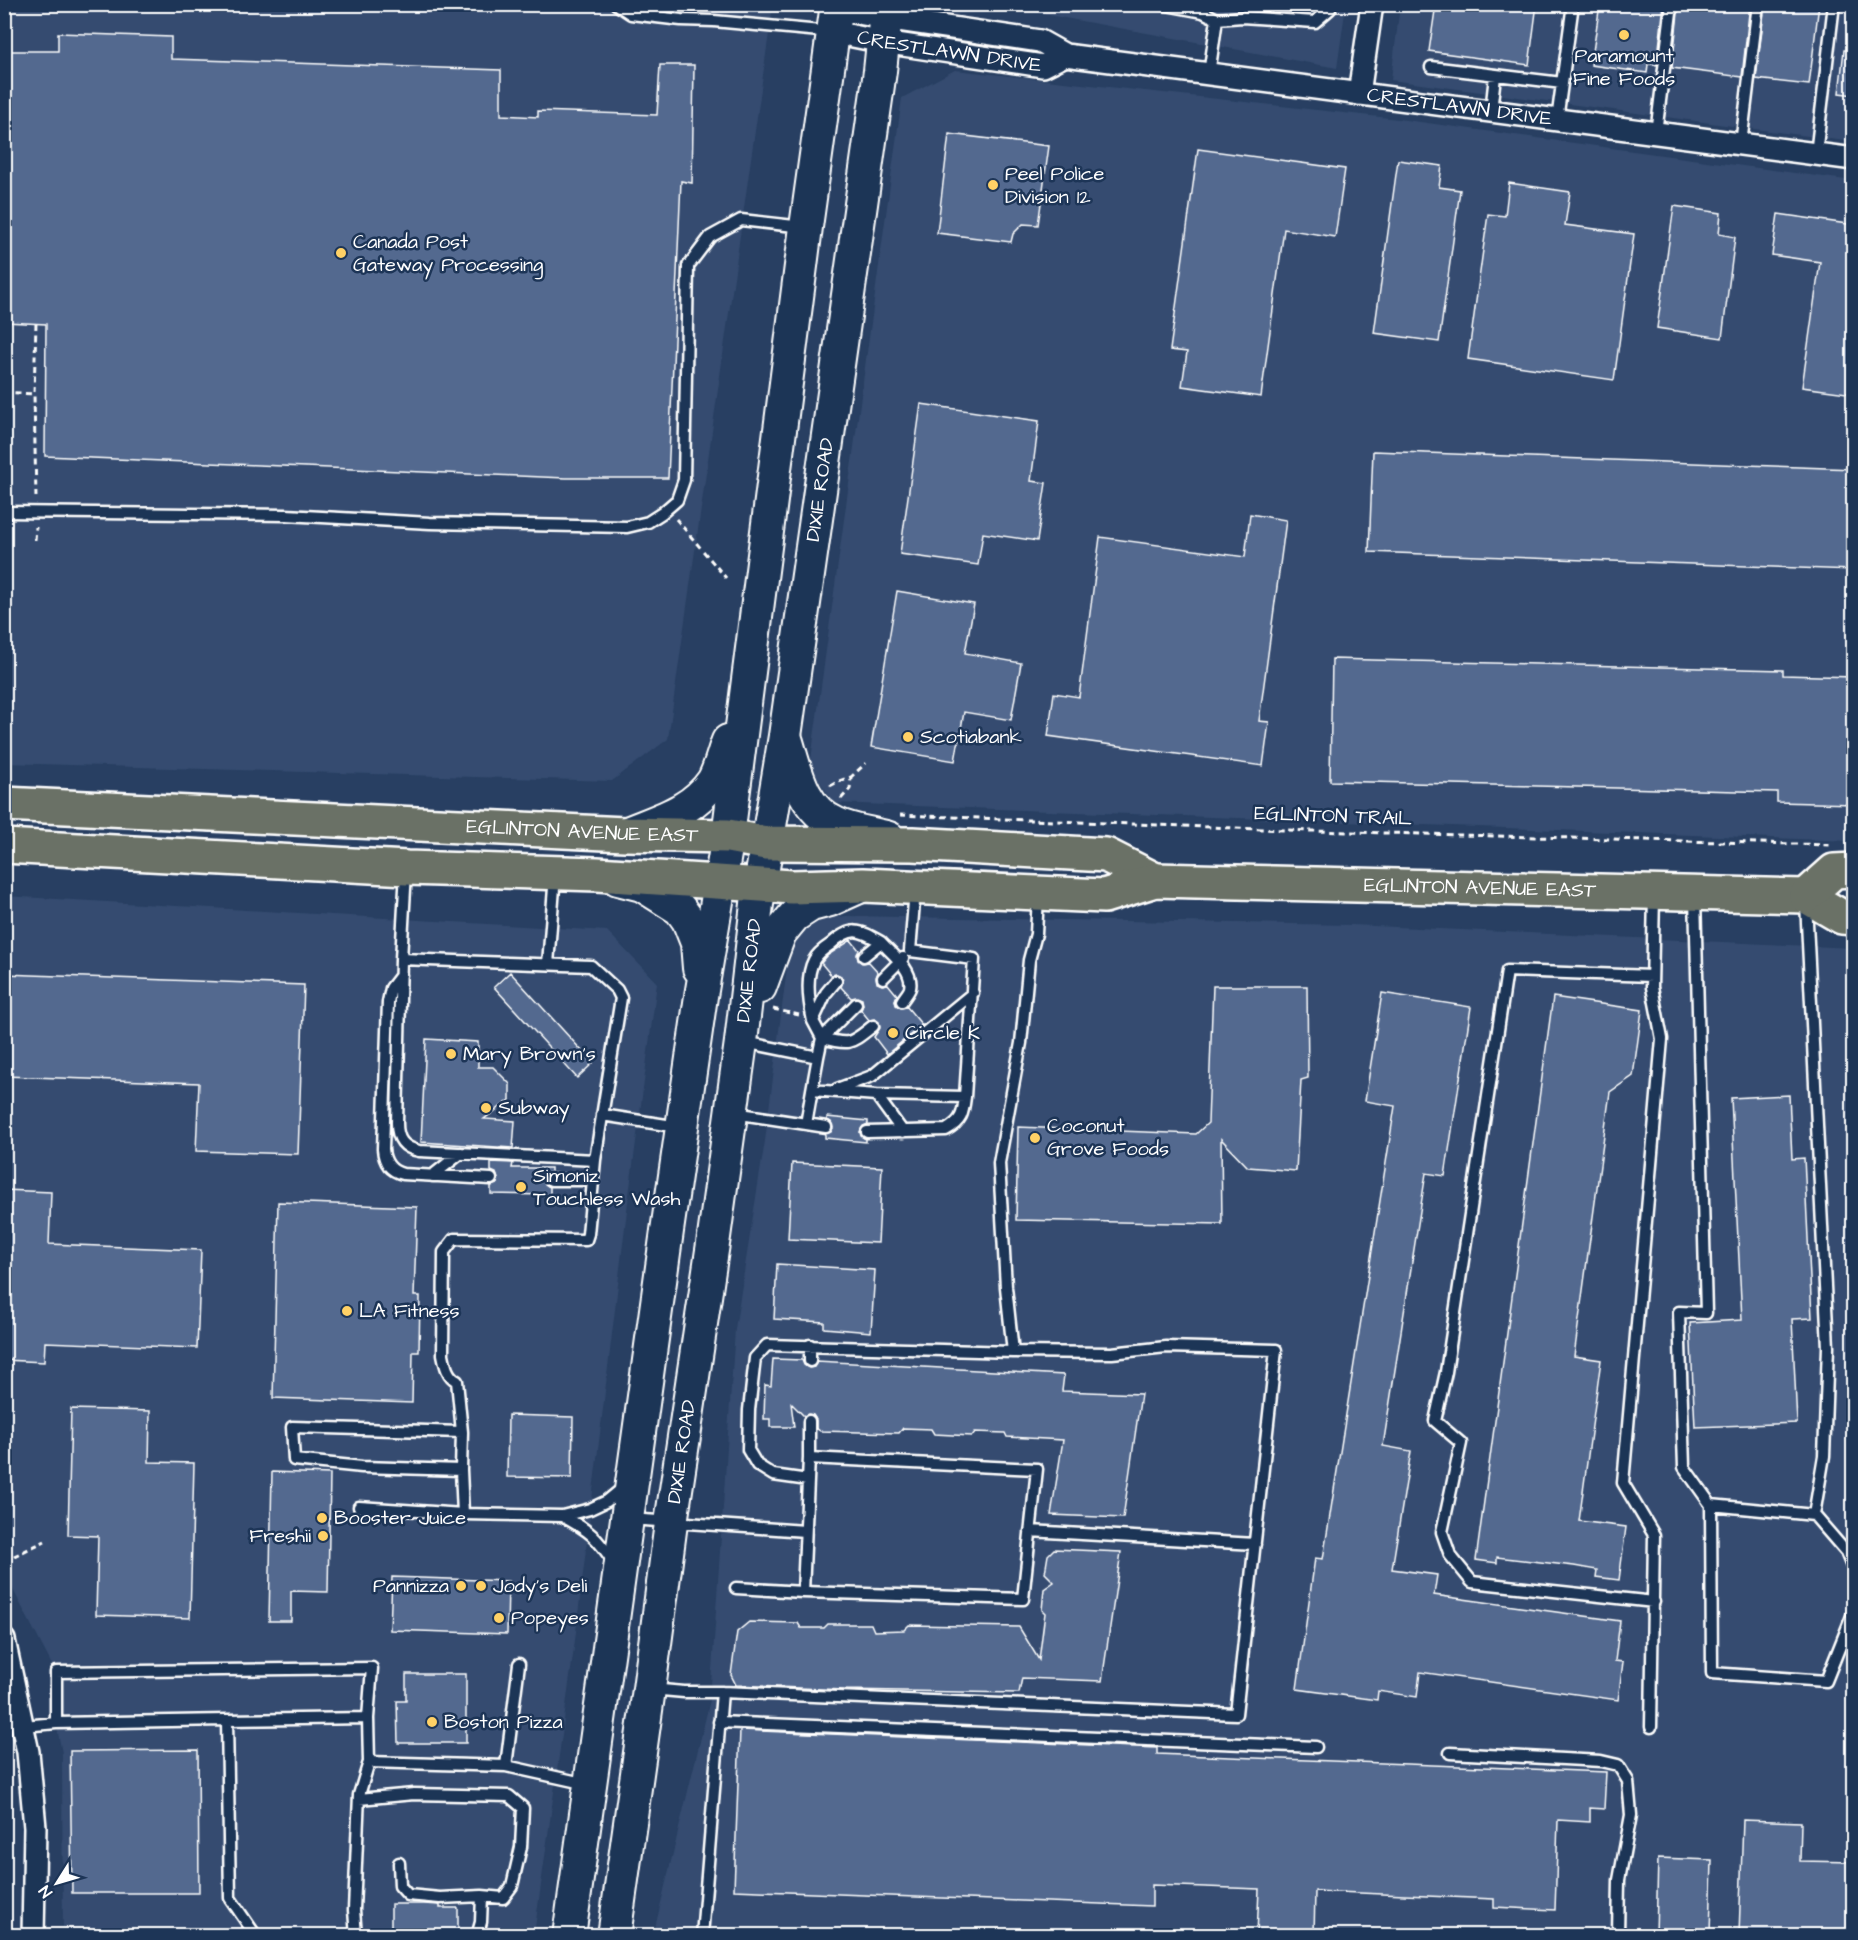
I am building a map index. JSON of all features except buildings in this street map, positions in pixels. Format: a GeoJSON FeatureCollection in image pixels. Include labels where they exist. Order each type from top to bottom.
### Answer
{"type":"FeatureCollection","features":[{"type":"Feature","properties":{"kind":"main road","name":"DIXIE ROAD"},"geometry":{"type":"LineString","coordinates":[[569,1935],[667,1231],[684,1127],[701,996],[728,836],[806,227],[830,13]]}},
{"type":"Feature","properties":{"kind":"main road","name":"DIXIE ROAD"},"geometry":{"type":"LineString","coordinates":[[614,1935],[650,1689],[670,1522],[714,1237],[766,843],[785,736],[885,22]]}},
{"type":"Feature","properties":{"kind":"main road"},"geometry":{"type":"LineString","coordinates":[[625,834],[680,812],[693,804],[700,796],[713,780],[747,693]]}},
{"type":"Feature","properties":{"kind":"main road"},"geometry":{"type":"LineString","coordinates":[[785,736],[802,788],[809,801],[822,815],[836,824],[913,844]]}},
{"type":"Feature","properties":{"kind":"main road","name":"EGLINTON AVENUE EAST"},"geometry":{"type":"LineString","coordinates":[[4,804],[625,834],[728,836],[766,843],[913,844],[1106,855],[1155,880]]}},
{"type":"Feature","properties":{"kind":"main road","name":"EGLINTON AVENUE EAST"},"geometry":{"type":"LineString","coordinates":[[4,846],[406,868],[597,874],[792,887],[863,885],[1104,896],[1155,880],[1806,896],[1842,917],[1854,918]]}},
{"type":"Feature","properties":{"kind":"main road"},"geometry":{"type":"LineString","coordinates":[[1806,896],[1848,858]]}},
{"type":"Feature","properties":{"kind":"main road"},"geometry":{"type":"LineString","coordinates":[[597,874],[642,885],[680,909],[688,920],[697,943],[701,996]]}},
{"type":"Feature","properties":{"kind":"main road"},"geometry":{"type":"LineString","coordinates":[[741,1042],[780,933],[794,916],[811,905],[830,900],[863,885]]}},
{"type":"Feature","properties":{"kind":"main road"},"geometry":{"type":"LineString","coordinates":[[667,1231],[714,1237]]}},
{"type":"Feature","properties":{"kind":"main road"},"geometry":{"type":"LineString","coordinates":[[604,1686],[650,1689]]}},
{"type":"Feature","properties":{"kind":"street"},"geometry":{"type":"LineString","coordinates":[[1359,94],[1372,4]]}},
{"type":"Feature","properties":{"kind":"street","name":"CRESTLAWN DRIVE"},"geometry":{"type":"LineString","coordinates":[[830,13],[885,22],[1043,66],[1065,55],[1854,159]]}},
{"type":"Feature","properties":{"kind":"street"},"geometry":{"type":"LineString","coordinates":[[4,1640],[24,1726],[35,1827],[33,1935]]}},
{"type":"Feature","properties":{"kind":"lane"},"geometry":{"type":"LineString","coordinates":[[616,4],[631,14],[681,20],[714,21],[830,13]]}},
{"type":"Feature","properties":{"kind":"lane"},"geometry":{"type":"LineString","coordinates":[[1161,4],[1203,12],[1217,19],[1242,17],[1315,22],[1330,9],[1330,4]]}},
{"type":"Feature","properties":{"kind":"lane"},"geometry":{"type":"LineString","coordinates":[[1557,120],[1573,4]]}},
{"type":"Feature","properties":{"kind":"lane"},"geometry":{"type":"LineString","coordinates":[[1656,133],[1672,4]]}},
{"type":"Feature","properties":{"kind":"lane"},"geometry":{"type":"LineString","coordinates":[[1741,144],[1758,4]]}},
{"type":"Feature","properties":{"kind":"lane"},"geometry":{"type":"LineString","coordinates":[[1816,154],[1834,4]]}},
{"type":"Feature","properties":{"kind":"lane"},"geometry":{"type":"LineString","coordinates":[[1209,74],[1217,19]]}},
{"type":"Feature","properties":{"kind":"lane"},"geometry":{"type":"LineString","coordinates":[[1431,67],[1562,83]]}},
{"type":"Feature","properties":{"kind":"lane"},"geometry":{"type":"LineString","coordinates":[[1491,111],[1495,76]]}},
{"type":"Feature","properties":{"kind":"lane"},"geometry":{"type":"LineString","coordinates":[[4,512],[286,516],[430,523],[627,527],[648,522],[677,500],[684,480],[688,266],[710,237],[741,220],[806,227]]}},
{"type":"Feature","properties":{"kind":"lane"},"geometry":{"type":"LineString","coordinates":[[406,868],[401,959],[397,1123],[399,1138],[405,1146],[414,1150],[595,1160]]}},
{"type":"Feature","properties":{"kind":"lane"},"geometry":{"type":"LineString","coordinates":[[548,964],[555,874]]}},
{"type":"Feature","properties":{"kind":"lane"},"geometry":{"type":"LineString","coordinates":[[883,978],[910,951],[915,888]]}},
{"type":"Feature","properties":{"kind":"lane"},"geometry":{"type":"LineString","coordinates":[[1013,1352],[999,1163],[1021,1043],[1029,960],[1036,934],[1039,893]]}},
{"type":"Feature","properties":{"kind":"lane"},"geometry":{"type":"LineString","coordinates":[[1652,1727],[1654,1535],[1623,1483],[1662,1039],[1652,987],[1654,893]]}},
{"type":"Feature","properties":{"kind":"lane"},"geometry":{"type":"LineString","coordinates":[[1695,894],[1706,1313],[1679,1312],[1684,1467],[1711,1505],[1712,1673],[1826,1681],[1854,1611]]}},
{"type":"Feature","properties":{"kind":"lane"},"geometry":{"type":"LineString","coordinates":[[1806,896],[1828,1347],[1824,1456],[1814,1515]]}},
{"type":"Feature","properties":{"kind":"lane"},"geometry":{"type":"LineString","coordinates":[[873,1026],[852,1042],[841,1044],[822,1038],[812,1020],[809,1002],[809,978],[813,961],[818,954],[845,932],[852,930],[861,931],[881,942],[900,961],[909,977],[910,988],[902,1001]]}},
{"type":"Feature","properties":{"kind":"lane"},"geometry":{"type":"LineString","coordinates":[[864,956],[881,942]]}},
{"type":"Feature","properties":{"kind":"lane"},"geometry":{"type":"LineString","coordinates":[[867,1132],[946,1130],[960,1119],[965,1097],[974,958],[910,951]]}},
{"type":"Feature","properties":{"kind":"lane"},"geometry":{"type":"LineString","coordinates":[[401,959],[591,966],[617,990],[621,998],[592,1180],[586,1240],[454,1239],[444,1252],[443,1354],[446,1368],[457,1381],[462,1432],[463,1514]]}},
{"type":"Feature","properties":{"kind":"lane"},"geometry":{"type":"LineString","coordinates":[[1652,976],[1508,971],[1446,1372],[1435,1421],[1461,1443],[1442,1532],[1450,1555],[1472,1582],[1654,1602]]}},
{"type":"Feature","properties":{"kind":"lane"},"geometry":{"type":"LineString","coordinates":[[401,975],[391,988],[388,1002],[383,1155],[388,1166],[398,1173],[491,1179]]}},
{"type":"Feature","properties":{"kind":"lane"},"geometry":{"type":"LineString","coordinates":[[812,1020],[826,993],[836,981]]}},
{"type":"Feature","properties":{"kind":"lane"},"geometry":{"type":"LineString","coordinates":[[831,1091],[872,1076],[973,993]]}},
{"type":"Feature","properties":{"kind":"lane"},"geometry":{"type":"LineString","coordinates":[[806,1124],[822,1038],[856,1004]]}},
{"type":"Feature","properties":{"kind":"lane"},"geometry":{"type":"LineString","coordinates":[[741,1042],[818,1057]]}},
{"type":"Feature","properties":{"kind":"lane"},"geometry":{"type":"LineString","coordinates":[[812,1090],[876,1095],[965,1097]]}},
{"type":"Feature","properties":{"kind":"lane"},"geometry":{"type":"LineString","coordinates":[[876,1095],[903,1132]]}},
{"type":"Feature","properties":{"kind":"lane"},"geometry":{"type":"LineString","coordinates":[[731,1113],[826,1127]]}},
{"type":"Feature","properties":{"kind":"lane"},"geometry":{"type":"LineString","coordinates":[[602,1115],[684,1127]]}},
{"type":"Feature","properties":{"kind":"lane"},"geometry":{"type":"LineString","coordinates":[[432,1176],[461,1152]]}},
{"type":"Feature","properties":{"kind":"lane"},"geometry":{"type":"LineString","coordinates":[[550,1180],[592,1180]]}},
{"type":"Feature","properties":{"kind":"lane"},"geometry":{"type":"LineString","coordinates":[[650,1689],[1236,1714],[1276,1350],[1166,1347],[1112,1353],[767,1345],[755,1358],[747,1450],[757,1465],[773,1475],[808,1479]]}},
{"type":"Feature","properties":{"kind":"lane"},"geometry":{"type":"LineString","coordinates":[[810,1345],[810,1361]]}},
{"type":"Feature","properties":{"kind":"lane"},"geometry":{"type":"LineString","coordinates":[[803,1592],[809,1422]]}},
{"type":"Feature","properties":{"kind":"lane"},"geometry":{"type":"LineString","coordinates":[[461,1470],[362,1467],[294,1460],[292,1427],[462,1432]]}},
{"type":"Feature","properties":{"kind":"lane"},"geometry":{"type":"LineString","coordinates":[[736,1588],[1023,1599],[1037,1469],[809,1458]]}},
{"type":"Feature","properties":{"kind":"lane"},"geometry":{"type":"LineString","coordinates":[[358,1507],[463,1514],[562,1515],[590,1509],[607,1501],[633,1480]]}},
{"type":"Feature","properties":{"kind":"lane"},"geometry":{"type":"LineString","coordinates":[[1711,1505],[1814,1515],[1846,1552],[1854,1571]]}},
{"type":"Feature","properties":{"kind":"lane"},"geometry":{"type":"LineString","coordinates":[[562,1515],[584,1527],[593,1535],[621,1572]]}},
{"type":"Feature","properties":{"kind":"lane"},"geometry":{"type":"LineString","coordinates":[[627,1519],[805,1532]]}},
{"type":"Feature","properties":{"kind":"lane"},"geometry":{"type":"LineString","coordinates":[[1030,1531],[1255,1544]]}},
{"type":"Feature","properties":{"kind":"lane"},"geometry":{"type":"LineString","coordinates":[[506,1766],[519,1664]]}},
{"type":"Feature","properties":{"kind":"lane"},"geometry":{"type":"LineString","coordinates":[[56,1723],[56,1672],[372,1668],[368,1718],[369,1762],[359,1799],[354,1910],[356,1935]]}},
{"type":"Feature","properties":{"kind":"lane"},"geometry":{"type":"LineString","coordinates":[[702,1935],[722,1692]]}},
{"type":"Feature","properties":{"kind":"lane"},"geometry":{"type":"LineString","coordinates":[[24,1726],[56,1723],[368,1718]]}},
{"type":"Feature","properties":{"kind":"lane"},"geometry":{"type":"LineString","coordinates":[[227,1720],[230,1898],[256,1935]]}},
{"type":"Feature","properties":{"kind":"lane"},"geometry":{"type":"LineString","coordinates":[[719,1722],[1316,1747]]}},
{"type":"Feature","properties":{"kind":"lane"},"geometry":{"type":"LineString","coordinates":[[1450,1753],[1601,1761],[1618,1765],[1628,1781],[1631,1815],[1619,1880],[1618,1935]]}},
{"type":"Feature","properties":{"kind":"lane"},"geometry":{"type":"LineString","coordinates":[[369,1762],[506,1766],[590,1785]]}},
{"type":"Feature","properties":{"kind":"lane"},"geometry":{"type":"LineString","coordinates":[[359,1799],[414,1794],[509,1796],[523,1808],[521,1847],[512,1886],[503,1898],[482,1896],[441,1898],[408,1895],[400,1886],[399,1863]]}},
{"type":"Feature","properties":{"kind":"lane"},"geometry":{"type":"LineString","coordinates":[[477,1935],[481,1922],[482,1896]]}},
{"type":"Feature","properties":{"kind":"path"},"geometry":{"type":"LineString","coordinates":[[35,540],[36,323]]}},
{"type":"Feature","properties":{"kind":"path"},"geometry":{"type":"LineString","coordinates":[[4,392],[34,394]]}},
{"type":"Feature","properties":{"kind":"path"},"geometry":{"type":"LineString","coordinates":[[668,508],[726,578]]}},
{"type":"Feature","properties":{"kind":"path"},"geometry":{"type":"LineString","coordinates":[[825,789],[839,780],[851,777],[866,763]]}},
{"type":"Feature","properties":{"kind":"path"},"geometry":{"type":"LineString","coordinates":[[839,802],[850,789],[851,777]]}},
{"type":"Feature","properties":{"kind":"path","name":"EGLINTON TRAIL"},"geometry":{"type":"LineString","coordinates":[[893,815],[1324,831],[1848,858]]}},
{"type":"Feature","properties":{"kind":"path"},"geometry":{"type":"LineString","coordinates":[[772,1009],[812,1020]]}},
{"type":"Feature","properties":{"kind":"path"},"geometry":{"type":"LineString","coordinates":[[4,1561],[45,1541]]}},
{"type":"Feature","properties":{"kind":"shaded area"},"geometry":{"type":"Polygon","coordinates":[[[5,5],[773,5],[668,739],[612,781],[5,763],[5,5]]]}},
{"type":"Feature","properties":{"kind":"shaded area"},"geometry":{"type":"Polygon","coordinates":[[[994,5],[1346,5],[1337,68],[994,5]]]}},
{"type":"Feature","properties":{"kind":"shaded area"},"geometry":{"type":"Polygon","coordinates":[[[1400,5],[1853,5],[1853,142],[1391,80],[1400,5]]]}},
{"type":"Feature","properties":{"kind":"shaded area"},"geometry":{"type":"Polygon","coordinates":[[[955,70],[1398,119],[1853,181],[1853,841],[834,803],[810,767],[902,98],[955,70]]]}},
{"type":"Feature","properties":{"kind":"shaded area"},"geometry":{"type":"Polygon","coordinates":[[[4,896],[607,931],[657,983],[574,1648],[534,1935],[63,1935],[62,1753],[48,1682],[52,1665],[5,1574],[4,896]]]}},
{"type":"Feature","properties":{"kind":"shaded area"},"geometry":{"type":"Polygon","coordinates":[[[846,916],[1352,925],[1853,948],[1853,1935],[653,1936],[710,1700],[735,1329],[765,1141],[788,960],[799,935],[822,919],[846,916]]]}},
{"type":"Feature","properties":{"kind":"place","name":"Paramount Fine Foods"},"geometry":{"type":"Point","coordinates":[1624,35]}},
{"type":"Feature","properties":{"kind":"place","name":"Peel Police Division 12"},"geometry":{"type":"Point","coordinates":[993,185]}},
{"type":"Feature","properties":{"kind":"place","name":"Canada Post Gateway Processing"},"geometry":{"type":"Point","coordinates":[341,253]}},
{"type":"Feature","properties":{"kind":"place","name":"Scotiabank"},"geometry":{"type":"Point","coordinates":[908,737]}},
{"type":"Feature","properties":{"kind":"place","name":"Circle K"},"geometry":{"type":"Point","coordinates":[893,1033]}},
{"type":"Feature","properties":{"kind":"place","name":"Mary Brown's"},"geometry":{"type":"Point","coordinates":[451,1054]}},
{"type":"Feature","properties":{"kind":"place","name":"Subway"},"geometry":{"type":"Point","coordinates":[486,1108]}},
{"type":"Feature","properties":{"kind":"place","name":"Coconut Grove Foods"},"geometry":{"type":"Point","coordinates":[1035,1138]}},
{"type":"Feature","properties":{"kind":"place","name":"Simoniz Touchless Wash"},"geometry":{"type":"Point","coordinates":[521,1187]}},
{"type":"Feature","properties":{"kind":"place","name":"LA Fitness"},"geometry":{"type":"Point","coordinates":[347,1311]}},
{"type":"Feature","properties":{"kind":"place","name":"Booster Juice"},"geometry":{"type":"Point","coordinates":[322,1518]}},
{"type":"Feature","properties":{"kind":"place","name":"Freshii"},"geometry":{"type":"Point","coordinates":[323,1536]}},
{"type":"Feature","properties":{"kind":"place","name":"Pannizza"},"geometry":{"type":"Point","coordinates":[461,1586]}},
{"type":"Feature","properties":{"kind":"place","name":"Jody's Deli"},"geometry":{"type":"Point","coordinates":[481,1586]}},
{"type":"Feature","properties":{"kind":"place","name":"Popeyes"},"geometry":{"type":"Point","coordinates":[499,1618]}},
{"type":"Feature","properties":{"kind":"place","name":"Boston Pizza"},"geometry":{"type":"Point","coordinates":[432,1722]}}]}
